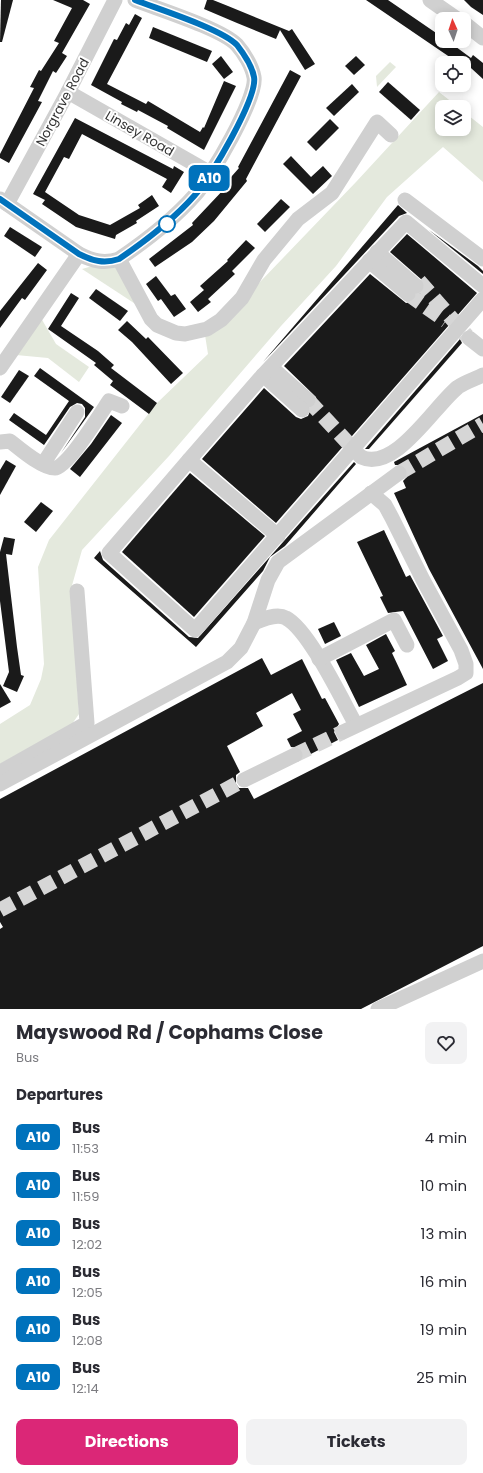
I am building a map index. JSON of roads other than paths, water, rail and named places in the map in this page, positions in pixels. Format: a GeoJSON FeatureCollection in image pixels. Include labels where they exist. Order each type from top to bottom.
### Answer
{"type":"FeatureCollection","features":[{"type":"Feature","properties":{"kind":"street","name":"Norgrave Road"},"geometry":{"type":"LineString","coordinates":[[4,202],[68,92],[115,0]]}},
{"type":"Feature","properties":{"kind":"street"},"geometry":{"type":"LineString","coordinates":[[4,202],[79,254],[90,259],[103,262],[119,259],[166,224],[197,194],[212,174],[249,99],[254,78],[248,62],[236,45],[218,32],[135,0]]}},
{"type":"Feature","properties":{"kind":"street"},"geometry":{"type":"LineString","coordinates":[[430,0],[448,12]]}},
{"type":"Feature","properties":{"kind":"street"},"geometry":{"type":"LineString","coordinates":[[471,29],[483,38]]}},
{"type":"Feature","properties":{"kind":"street","name":"Linsey Road"},"geometry":{"type":"LineString","coordinates":[[68,92],[212,174]]}},
{"type":"Feature","properties":{"kind":"street"},"geometry":{"type":"LineString","coordinates":[[119,259],[151,319],[157,325],[176,333],[185,334],[207,329],[221,320],[242,298],[264,260],[298,219],[332,193],[373,118],[391,135]]}},
{"type":"Feature","properties":{"kind":"street"},"geometry":{"type":"LineString","coordinates":[[404,200],[483,258]]}},
{"type":"Feature","properties":{"kind":"street"},"geometry":{"type":"LineString","coordinates":[[483,286],[406,222],[266,373],[188,460],[109,553],[195,630],[483,299]]}},
{"type":"Feature","properties":{"kind":"street"},"geometry":{"type":"LineString","coordinates":[[0,368],[79,254]]}},
{"type":"Feature","properties":{"kind":"street"},"geometry":{"type":"LineString","coordinates":[[375,254],[414,288]]}},
{"type":"Feature","properties":{"kind":"street"},"geometry":{"type":"LineString","coordinates":[[469,338],[483,349]]}},
{"type":"Feature","properties":{"kind":"street"},"geometry":{"type":"LineString","coordinates":[[266,373],[304,407]]}},
{"type":"Feature","properties":{"kind":"street"},"geometry":{"type":"LineString","coordinates":[[361,457],[376,460],[402,447],[458,387],[483,376]]}},
{"type":"Feature","properties":{"kind":"street"},"geometry":{"type":"LineString","coordinates":[[0,442],[10,441],[27,455],[43,464],[53,468],[59,467],[77,448],[111,400]]}},
{"type":"Feature","properties":{"kind":"street"},"geometry":{"type":"LineString","coordinates":[[43,464],[77,412]]}},
{"type":"Feature","properties":{"kind":"street"},"geometry":{"type":"LineString","coordinates":[[188,460],[278,536]]}},
{"type":"Feature","properties":{"kind":"street"},"geometry":{"type":"LineString","coordinates":[[0,784],[227,662],[241,648],[254,623],[268,580],[278,562],[399,473]]}},
{"type":"Feature","properties":{"kind":"street"},"geometry":{"type":"LineString","coordinates":[[342,732],[466,673],[466,664],[461,650],[423,580],[392,518],[385,505],[371,493]]}},
{"type":"Feature","properties":{"kind":"street"},"geometry":{"type":"LineString","coordinates":[[0,772],[87,723],[78,591]]}},
{"type":"Feature","properties":{"kind":"street"},"geometry":{"type":"LineString","coordinates":[[254,623],[270,616],[285,617],[295,624],[314,648],[356,726]]}},
{"type":"Feature","properties":{"kind":"street"},"geometry":{"type":"LineString","coordinates":[[319,659],[394,620],[407,645]]}},
{"type":"Feature","properties":{"kind":"street"},"geometry":{"type":"LineString","coordinates":[[244,780],[295,755]]}},
{"type":"Feature","properties":{"kind":"street"},"geometry":{"type":"LineString","coordinates":[[378,1009],[483,961]]}},
{"type":"Feature","properties":{"kind":"tunnel"},"geometry":{"type":"LineString","coordinates":[[419,281],[467,336]]}},
{"type":"Feature","properties":{"kind":"tunnel"},"geometry":{"type":"LineString","coordinates":[[408,294],[446,321]]}},
{"type":"Feature","properties":{"kind":"tunnel"},"geometry":{"type":"LineString","coordinates":[[308,400],[361,457]]}},
{"type":"Feature","properties":{"kind":"tunnel"},"geometry":{"type":"LineString","coordinates":[[399,473],[483,424]]}},
{"type":"Feature","properties":{"kind":"tunnel"},"geometry":{"type":"LineString","coordinates":[[295,755],[343,732]]}},
{"type":"Feature","properties":{"kind":"tunnel"},"geometry":{"type":"LineString","coordinates":[[0,910],[244,780]]}}]}
